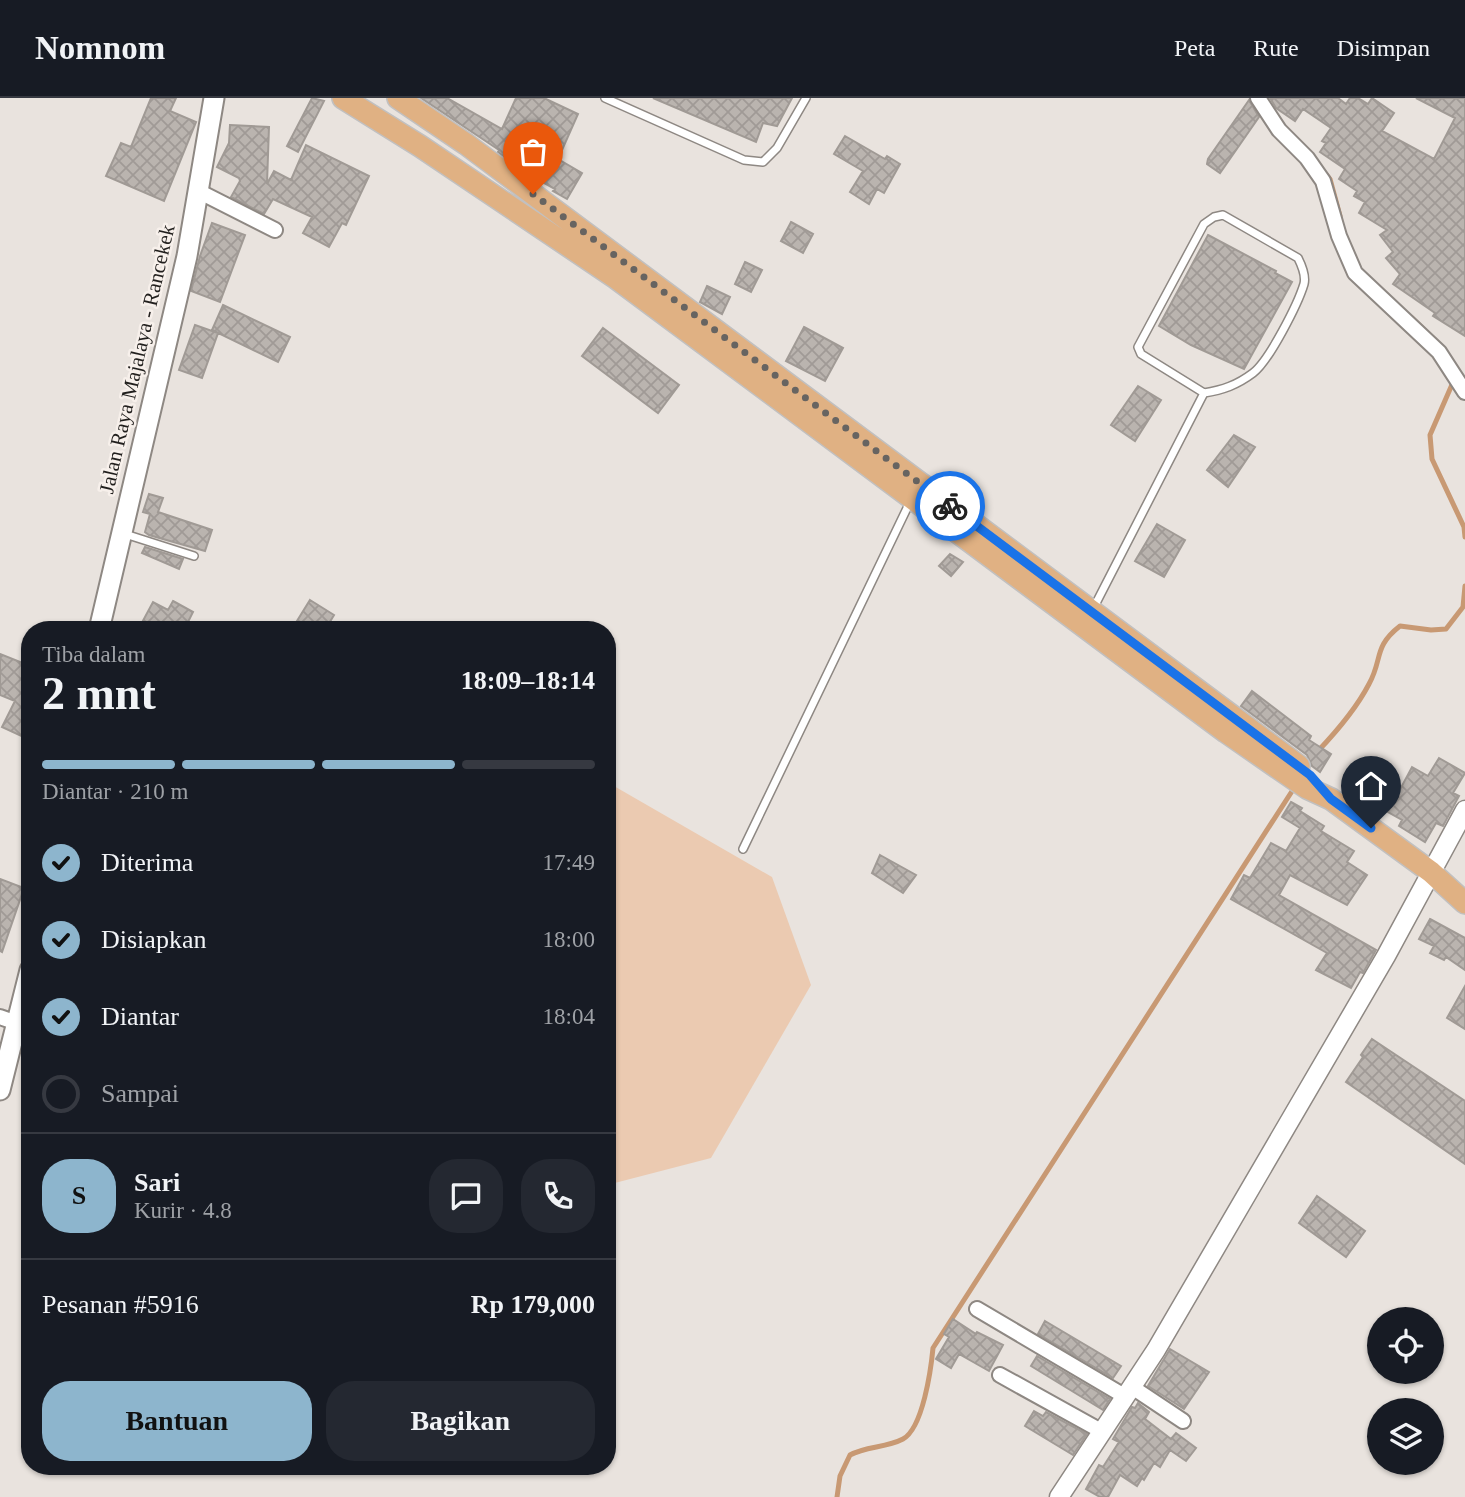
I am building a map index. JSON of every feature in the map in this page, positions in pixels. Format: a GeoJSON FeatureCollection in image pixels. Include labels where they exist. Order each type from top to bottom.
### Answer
{"type":"FeatureCollection","features":[{"type":"Feature","properties":{"kind":"main road","name":"Jalan Raya Majalaya - Rancekek"},"geometry":{"type":"LineString","coordinates":[[101,621],[187,256],[214,98]]}},
{"type":"Feature","properties":{"kind":"main road"},"geometry":{"type":"LineString","coordinates":[[343,98],[421,146],[615,278],[912,499],[1310,775],[1331,799],[1431,872],[1465,903]]}},
{"type":"Feature","properties":{"kind":"main road"},"geometry":{"type":"LineString","coordinates":[[398,98],[467,144],[1088,619]]}},
{"type":"Feature","properties":{"kind":"main road"},"geometry":{"type":"LineString","coordinates":[[0,1090],[9,1020],[21,991]]}},
{"type":"Feature","properties":{"kind":"street"},"geometry":{"type":"LineString","coordinates":[[1258,98],[1279,130],[1307,158],[1323,181],[1339,236],[1355,273],[1439,352],[1465,392]]}},
{"type":"Feature","properties":{"kind":"street"},"geometry":{"type":"LineString","coordinates":[[198,191],[275,230]]}},
{"type":"Feature","properties":{"kind":"street"},"geometry":{"type":"LineString","coordinates":[[1059,1497],[1129,1392],[1386,957],[1465,810]]}},
{"type":"Feature","properties":{"kind":"street"},"geometry":{"type":"LineString","coordinates":[[977,1309],[1183,1421]]}},
{"type":"Feature","properties":{"kind":"street"},"geometry":{"type":"LineString","coordinates":[[1000,1375],[1103,1432]]}},
{"type":"Feature","properties":{"kind":"lane"},"geometry":{"type":"LineString","coordinates":[[605,98],[744,160],[763,162],[777,148],[806,98]]}},
{"type":"Feature","properties":{"kind":"lane"},"geometry":{"type":"LineString","coordinates":[[1223,215],[1298,258],[1305,282],[1270,355],[1255,372],[1227,390],[1204,393],[1141,354],[1138,347],[1204,224],[1223,215]]}},
{"type":"Feature","properties":{"kind":"lane"},"geometry":{"type":"LineString","coordinates":[[1088,619],[1204,393]]}},
{"type":"Feature","properties":{"kind":"lane"},"geometry":{"type":"LineString","coordinates":[[743,849],[912,499]]}},
{"type":"Feature","properties":{"kind":"lane"},"geometry":{"type":"LineString","coordinates":[[121,533],[194,556]]}},
{"type":"Feature","properties":{"kind":"shaded area"},"geometry":{"type":"Polygon","coordinates":[[[616,787],[772,877],[811,985],[711,1158],[616,1183],[616,787]]]}},
{"type":"Feature","properties":{"kind":"building"},"geometry":{"type":"Polygon","coordinates":[[[151,98],[176,98],[170,111],[196,122],[164,201],[106,176],[121,143],[131,147],[151,98]]]}},
{"type":"Feature","properties":{"kind":"building"},"geometry":{"type":"Polygon","coordinates":[[[312,98],[324,101],[298,152],[287,146],[312,98]]]}},
{"type":"Feature","properties":{"kind":"building"},"geometry":{"type":"Polygon","coordinates":[[[421,98],[447,98],[502,129],[516,98],[544,98],[578,114],[558,159],[582,173],[567,199],[421,98]]]}},
{"type":"Feature","properties":{"kind":"building"},"geometry":{"type":"Polygon","coordinates":[[[653,98],[792,98],[777,126],[763,123],[756,142],[653,98]]]}},
{"type":"Feature","properties":{"kind":"building"},"geometry":{"type":"Polygon","coordinates":[[[1270,98],[1338,98],[1346,104],[1350,98],[1358,98],[1368,104],[1372,98],[1394,113],[1382,131],[1434,159],[1455,118],[1416,98],[1465,98],[1465,336],[1433,316],[1435,313],[1393,284],[1400,274],[1386,258],[1393,252],[1380,235],[1387,230],[1359,213],[1365,202],[1354,196],[1357,191],[1339,179],[1345,169],[1320,152],[1326,143],[1322,141],[1331,128],[1303,109],[1295,121],[1276,108],[1270,98]]]}},
{"type":"Feature","properties":{"kind":"building"},"geometry":{"type":"Polygon","coordinates":[[[1249,100],[1259,117],[1220,173],[1207,164],[1208,159],[1249,100]]]}},
{"type":"Feature","properties":{"kind":"building"},"geometry":{"type":"Polygon","coordinates":[[[230,125],[269,127],[267,184],[274,171],[291,180],[306,145],[369,176],[346,225],[342,223],[329,247],[303,233],[312,217],[273,199],[264,214],[231,197],[239,178],[217,167],[229,143],[230,125]]]}},
{"type":"Feature","properties":{"kind":"building"},"geometry":{"type":"Polygon","coordinates":[[[845,136],[885,159],[887,156],[900,164],[884,193],[877,189],[869,204],[850,192],[863,171],[834,154],[845,136]]]}},
{"type":"Feature","properties":{"kind":"building"},"geometry":{"type":"Polygon","coordinates":[[[791,222],[813,234],[803,253],[781,241],[791,222]]]}},
{"type":"Feature","properties":{"kind":"building"},"geometry":{"type":"Polygon","coordinates":[[[212,223],[245,235],[220,302],[191,291],[212,223]]]}},
{"type":"Feature","properties":{"kind":"building"},"geometry":{"type":"Polygon","coordinates":[[[1208,235],[1292,282],[1244,369],[1191,345],[1159,326],[1208,235]]]}},
{"type":"Feature","properties":{"kind":"building"},"geometry":{"type":"Polygon","coordinates":[[[745,262],[762,270],[751,292],[735,284],[745,262]]]}},
{"type":"Feature","properties":{"kind":"building"},"geometry":{"type":"Polygon","coordinates":[[[707,286],[730,297],[722,314],[700,302],[707,286]]]}},
{"type":"Feature","properties":{"kind":"building"},"geometry":{"type":"Polygon","coordinates":[[[223,305],[290,337],[278,362],[212,330],[223,305]]]}},
{"type":"Feature","properties":{"kind":"building"},"geometry":{"type":"Polygon","coordinates":[[[195,325],[218,333],[202,378],[179,370],[195,325]]]}},
{"type":"Feature","properties":{"kind":"building"},"geometry":{"type":"Polygon","coordinates":[[[804,327],[843,348],[825,381],[786,361],[804,327]]]}},
{"type":"Feature","properties":{"kind":"building"},"geometry":{"type":"Polygon","coordinates":[[[603,328],[679,385],[658,413],[582,356],[603,328]]]}},
{"type":"Feature","properties":{"kind":"building"},"geometry":{"type":"Polygon","coordinates":[[[1138,386],[1161,400],[1135,441],[1111,425],[1138,386]]]}},
{"type":"Feature","properties":{"kind":"building"},"geometry":{"type":"Polygon","coordinates":[[[1234,435],[1255,447],[1228,487],[1207,470],[1234,435]]]}},
{"type":"Feature","properties":{"kind":"building"},"geometry":{"type":"Polygon","coordinates":[[[149,494],[163,498],[158,512],[212,530],[205,551],[145,532],[150,514],[143,512],[149,494]]]}},
{"type":"Feature","properties":{"kind":"building"},"geometry":{"type":"Polygon","coordinates":[[[1157,524],[1185,540],[1164,577],[1135,561],[1157,524]]]}},
{"type":"Feature","properties":{"kind":"building"},"geometry":{"type":"Polygon","coordinates":[[[145,547],[183,559],[179,569],[142,553],[145,547]]]}},
{"type":"Feature","properties":{"kind":"building"},"geometry":{"type":"Polygon","coordinates":[[[950,554],[963,562],[951,576],[939,566],[950,554]]]}},
{"type":"Feature","properties":{"kind":"building"},"geometry":{"type":"Polygon","coordinates":[[[310,600],[334,615],[330,621],[297,621],[310,600]]]}},
{"type":"Feature","properties":{"kind":"building"},"geometry":{"type":"Polygon","coordinates":[[[173,601],[193,612],[188,621],[143,621],[153,602],[168,610],[173,601]]]}},
{"type":"Feature","properties":{"kind":"building"},"geometry":{"type":"Polygon","coordinates":[[[0,654],[21,662],[21,736],[2,727],[15,701],[0,695],[0,654]]]}},
{"type":"Feature","properties":{"kind":"building"},"geometry":{"type":"Polygon","coordinates":[[[1252,691],[1311,736],[1309,740],[1331,754],[1320,772],[1312,766],[1307,755],[1241,706],[1252,691]]]}},
{"type":"Feature","properties":{"kind":"building"},"geometry":{"type":"Polygon","coordinates":[[[1439,758],[1465,773],[1453,793],[1459,796],[1443,826],[1436,823],[1425,842],[1399,826],[1402,820],[1388,812],[1412,767],[1428,776],[1439,758]]]}},
{"type":"Feature","properties":{"kind":"building"},"geometry":{"type":"Polygon","coordinates":[[[1291,802],[1324,826],[1321,831],[1354,851],[1347,862],[1367,875],[1347,905],[1290,875],[1279,895],[1376,950],[1351,988],[1316,970],[1327,953],[1231,899],[1244,875],[1250,878],[1271,843],[1286,851],[1300,828],[1282,817],[1291,802]]]}},
{"type":"Feature","properties":{"kind":"building"},"geometry":{"type":"Polygon","coordinates":[[[880,855],[916,875],[903,893],[872,873],[880,855]]]}},
{"type":"Feature","properties":{"kind":"building"},"geometry":{"type":"Polygon","coordinates":[[[0,879],[21,887],[21,897],[2,952],[0,879]]]}},
{"type":"Feature","properties":{"kind":"building"},"geometry":{"type":"Polygon","coordinates":[[[1430,919],[1465,938],[1465,970],[1446,957],[1444,960],[1430,953],[1434,946],[1419,939],[1430,919]]]}},
{"type":"Feature","properties":{"kind":"building"},"geometry":{"type":"Polygon","coordinates":[[[1465,986],[1465,1029],[1447,1018],[1465,986]]]}},
{"type":"Feature","properties":{"kind":"building"},"geometry":{"type":"Polygon","coordinates":[[[1372,1039],[1465,1101],[1465,1164],[1346,1082],[1372,1039]]]}},
{"type":"Feature","properties":{"kind":"building"},"geometry":{"type":"Polygon","coordinates":[[[1317,1196],[1365,1231],[1346,1257],[1299,1223],[1317,1196]]]}},
{"type":"Feature","properties":{"kind":"building"},"geometry":{"type":"Polygon","coordinates":[[[953,1319],[976,1334],[977,1332],[1003,1345],[989,1371],[959,1354],[951,1368],[936,1359],[949,1337],[944,1334],[953,1319]]]}},
{"type":"Feature","properties":{"kind":"building"},"geometry":{"type":"Polygon","coordinates":[[[1045,1321],[1121,1366],[1113,1378],[1038,1334],[1045,1321]]]}},
{"type":"Feature","properties":{"kind":"building"},"geometry":{"type":"Polygon","coordinates":[[[1170,1349],[1209,1372],[1184,1409],[1148,1386],[1170,1349]]]}},
{"type":"Feature","properties":{"kind":"building"},"geometry":{"type":"Polygon","coordinates":[[[1037,1356],[1110,1399],[1103,1410],[1031,1366],[1037,1356]]]}},
{"type":"Feature","properties":{"kind":"building"},"geometry":{"type":"Polygon","coordinates":[[[1138,1403],[1149,1412],[1145,1419],[1171,1439],[1176,1433],[1196,1448],[1186,1461],[1170,1450],[1160,1467],[1154,1463],[1137,1486],[1120,1475],[1108,1497],[1100,1497],[1086,1489],[1099,1465],[1103,1467],[1119,1442],[1113,1439],[1132,1407],[1135,1408],[1138,1403]]]}},
{"type":"Feature","properties":{"kind":"building"},"geometry":{"type":"Polygon","coordinates":[[[1034,1411],[1043,1416],[1046,1412],[1087,1434],[1073,1455],[1025,1426],[1034,1411]]]}},
{"type":"Feature","properties":{"kind":"waterway"},"geometry":{"type":"LineString","coordinates":[[1325,173],[1330,179],[1340,216]]}},
{"type":"Feature","properties":{"kind":"waterway"},"geometry":{"type":"LineString","coordinates":[[1412,318],[1435,340]]}},
{"type":"Feature","properties":{"kind":"waterway"},"geometry":{"type":"LineString","coordinates":[[1454,380],[1430,435],[1432,459],[1464,527],[1465,537]]}},
{"type":"Feature","properties":{"kind":"waterway"},"geometry":{"type":"LineString","coordinates":[[1318,751],[1358,702],[1369,684],[1382,647],[1391,633],[1400,626],[1446,629],[1463,607],[1465,586]]}},
{"type":"Feature","properties":{"kind":"waterway"},"geometry":{"type":"LineString","coordinates":[[837,1497],[840,1476],[850,1455],[896,1442],[910,1433],[925,1397],[933,1348],[1296,785]]}},
{"type":"Feature","properties":{"kind":"way so far"},"geometry":{"type":"LineString","coordinates":[[533,194],[950,506]]}},
{"type":"Feature","properties":{"kind":"route"},"geometry":{"type":"LineString","coordinates":[[950,506],[1310,775],[1331,799],[1371,828]]}}]}
